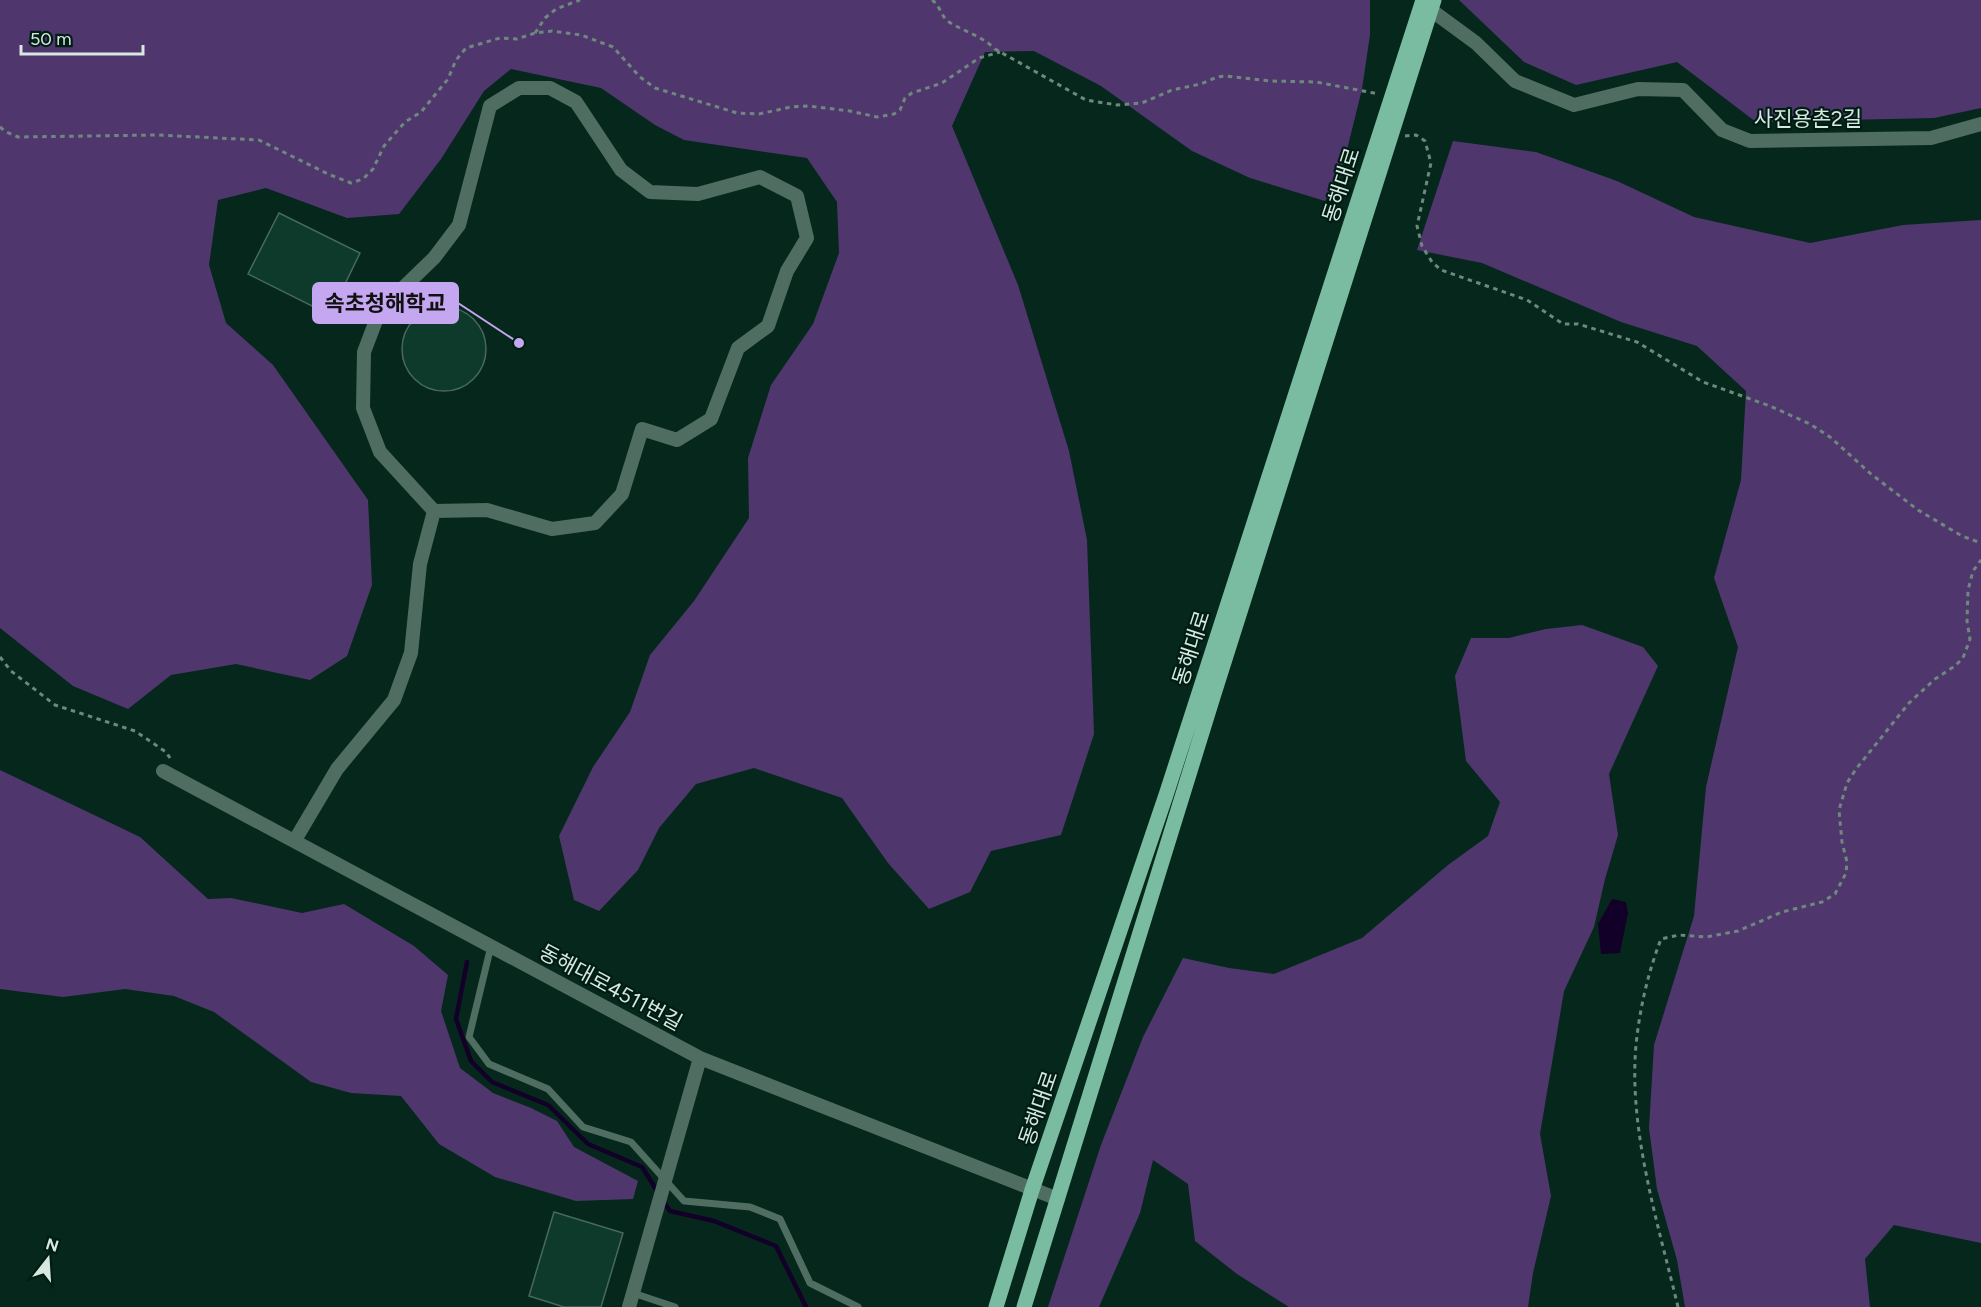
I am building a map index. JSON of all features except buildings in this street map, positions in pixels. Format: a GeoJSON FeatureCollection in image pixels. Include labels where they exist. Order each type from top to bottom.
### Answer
{"type":"FeatureCollection","features":[{"type":"Feature","properties":{"kind":"main road","name":"동해대로"},"geometry":{"type":"LineString","coordinates":[[996,1307],[1032,1190],[1166,795],[1391,97],[1429,3]]}},
{"type":"Feature","properties":{"kind":"main road","name":"동해대로"},"geometry":{"type":"LineString","coordinates":[[1024,1307],[1212,697],[1391,138],[1429,3]]}},
{"type":"Feature","properties":{"kind":"street","name":"사진용촌2길"},"geometry":{"type":"LineString","coordinates":[[1429,3],[1515,81],[1574,105],[1638,89],[1683,90],[1722,130],[1749,141],[1931,138],[1981,124]]}},
{"type":"Feature","properties":{"kind":"street"},"geometry":{"type":"LineString","coordinates":[[519,88],[550,88],[576,102],[621,170],[650,192],[698,194],[760,177],[797,196],[807,238],[787,271],[768,326],[738,348],[711,419],[676,440],[642,429],[622,494],[595,523],[552,529],[487,510],[434,511],[380,452],[363,408],[364,352],[380,310],[434,258],[459,225],[490,106],[519,88]]}},
{"type":"Feature","properties":{"kind":"street"},"geometry":{"type":"LineString","coordinates":[[295,840],[337,769],[394,700],[411,653],[420,564],[434,511]]}},
{"type":"Feature","properties":{"kind":"street","name":"동해대로4511번길"},"geometry":{"type":"LineString","coordinates":[[163,771],[700,1058],[1058,1199]]}},
{"type":"Feature","properties":{"kind":"street"},"geometry":{"type":"LineString","coordinates":[[629,1307],[700,1058]]}},
{"type":"Feature","properties":{"kind":"lane"},"geometry":{"type":"LineString","coordinates":[[490,946],[469,1037],[489,1064],[548,1089],[584,1127],[631,1142],[684,1201],[750,1207],[780,1219],[810,1283],[858,1307]]}},
{"type":"Feature","properties":{"kind":"lane"},"geometry":{"type":"LineString","coordinates":[[633,1293],[675,1307]]}},
{"type":"Feature","properties":{"kind":"path"},"geometry":{"type":"LineString","coordinates":[[535,33],[545,18],[556,9],[579,0]]}},
{"type":"Feature","properties":{"kind":"path"},"geometry":{"type":"LineString","coordinates":[[932,0],[948,22],[987,41],[1000,52],[1086,100],[1117,105],[1142,103],[1172,90],[1226,76],[1270,81],[1316,82],[1391,97]]}},
{"type":"Feature","properties":{"kind":"path"},"geometry":{"type":"LineString","coordinates":[[0,126],[6,132],[18,137],[157,135],[260,140],[351,183],[363,179],[373,170],[384,146],[405,122],[421,112],[448,79],[456,60],[466,48],[500,38],[518,39],[535,33],[552,31],[581,35],[613,47],[640,77],[655,88],[737,112],[759,114],[791,106],[810,106],[842,109],[877,117],[894,114],[900,110],[905,98],[912,93],[942,83],[979,58],[1000,52]]}},
{"type":"Feature","properties":{"kind":"path"},"geometry":{"type":"LineString","coordinates":[[1391,138],[1416,135],[1425,141],[1431,163],[1417,226],[1422,246],[1432,262],[1441,270],[1527,300],[1563,324],[1578,324],[1637,342],[1703,382],[1802,420],[1830,437],[1871,474],[1918,510],[1962,536],[1981,543]]}},
{"type":"Feature","properties":{"kind":"path"},"geometry":{"type":"LineString","coordinates":[[1678,1307],[1642,1152],[1635,1082],[1636,1036],[1650,968],[1661,939],[1679,935],[1706,937],[1738,931],[1782,912],[1822,902],[1835,894],[1846,873],[1847,862],[1842,842],[1839,810],[1847,783],[1909,703],[1963,658],[1970,639],[1966,608],[1968,590],[1973,571],[1981,560]]}},
{"type":"Feature","properties":{"kind":"path"},"geometry":{"type":"LineString","coordinates":[[0,657],[11,671],[55,705],[123,727],[145,737],[166,752],[182,781]]}},
{"type":"Feature","properties":{"kind":"shaded area"},"geometry":{"type":"Polygon","coordinates":[[[0,0],[1370,0],[1370,35],[1362,89],[1340,178],[1325,201],[1250,178],[1192,151],[1101,86],[1034,51],[985,52],[952,126],[1018,285],[1069,451],[1087,540],[1094,734],[1061,835],[991,851],[970,892],[929,909],[888,863],[842,798],[754,768],[696,784],[659,828],[638,870],[599,911],[574,900],[559,836],[593,767],[630,712],[650,655],[694,601],[749,518],[748,458],[771,385],[813,324],[839,253],[837,202],[807,158],[684,140],[655,125],[601,88],[511,69],[484,91],[441,159],[399,214],[347,218],[266,188],[218,200],[209,265],[226,323],[273,365],[368,500],[372,585],[347,656],[310,680],[236,664],[171,675],[128,709],[73,686],[0,628],[0,0]]]}},
{"type":"Feature","properties":{"kind":"shaded area"},"geometry":{"type":"Polygon","coordinates":[[[1459,0],[1981,0],[1981,108],[1934,118],[1756,122],[1677,62],[1576,85],[1524,62],[1459,0]]]}},
{"type":"Feature","properties":{"kind":"shaded area"},"geometry":{"type":"Polygon","coordinates":[[[1453,141],[1536,152],[1617,181],[1694,217],[1810,243],[1903,225],[1981,220],[1981,1243],[1894,1225],[1865,1259],[1870,1307],[1685,1307],[1677,1260],[1657,1189],[1649,1128],[1654,1045],[1694,916],[1706,787],[1738,647],[1714,578],[1741,480],[1746,391],[1697,346],[1621,322],[1482,263],[1417,250],[1453,141]]]}},
{"type":"Feature","properties":{"kind":"shaded area"},"geometry":{"type":"Polygon","coordinates":[[[1582,625],[1643,647],[1658,666],[1609,774],[1618,835],[1594,927],[1564,991],[1540,1134],[1551,1196],[1533,1273],[1528,1307],[1289,1307],[1237,1274],[1195,1241],[1188,1184],[1153,1160],[1140,1213],[1099,1307],[1048,1307],[1101,1145],[1143,1037],[1183,958],[1229,968],[1274,974],[1362,938],[1448,865],[1488,836],[1500,802],[1466,761],[1455,676],[1471,638],[1509,638],[1546,629],[1582,625]]]}},
{"type":"Feature","properties":{"kind":"shaded area"},"geometry":{"type":"Polygon","coordinates":[[[0,770],[140,837],[208,899],[231,898],[302,913],[344,904],[414,946],[448,975],[441,1011],[460,1068],[493,1093],[557,1121],[574,1147],[638,1181],[633,1199],[576,1201],[495,1177],[439,1144],[401,1096],[351,1093],[311,1082],[214,1012],[174,996],[125,989],[63,997],[0,989],[0,770]]]}},
{"type":"Feature","properties":{"kind":"shaded area"},"geometry":{"type":"Polygon","coordinates":[[[1612,899],[1626,902],[1628,913],[1620,953],[1601,954],[1598,924],[1612,899]]]}},
{"type":"Feature","properties":{"kind":"waterway"},"geometry":{"type":"LineString","coordinates":[[467,962],[456,1019],[471,1061],[492,1082],[548,1105],[588,1144],[642,1167],[659,1194]]}},
{"type":"Feature","properties":{"kind":"waterway"},"geometry":{"type":"LineString","coordinates":[[663,1201],[670,1211],[714,1221],[776,1246],[806,1307]]}},
{"type":"Feature","properties":{"kind":"place","name":"속초청해학교"},"geometry":{"type":"Point","coordinates":[519,343]}}]}
